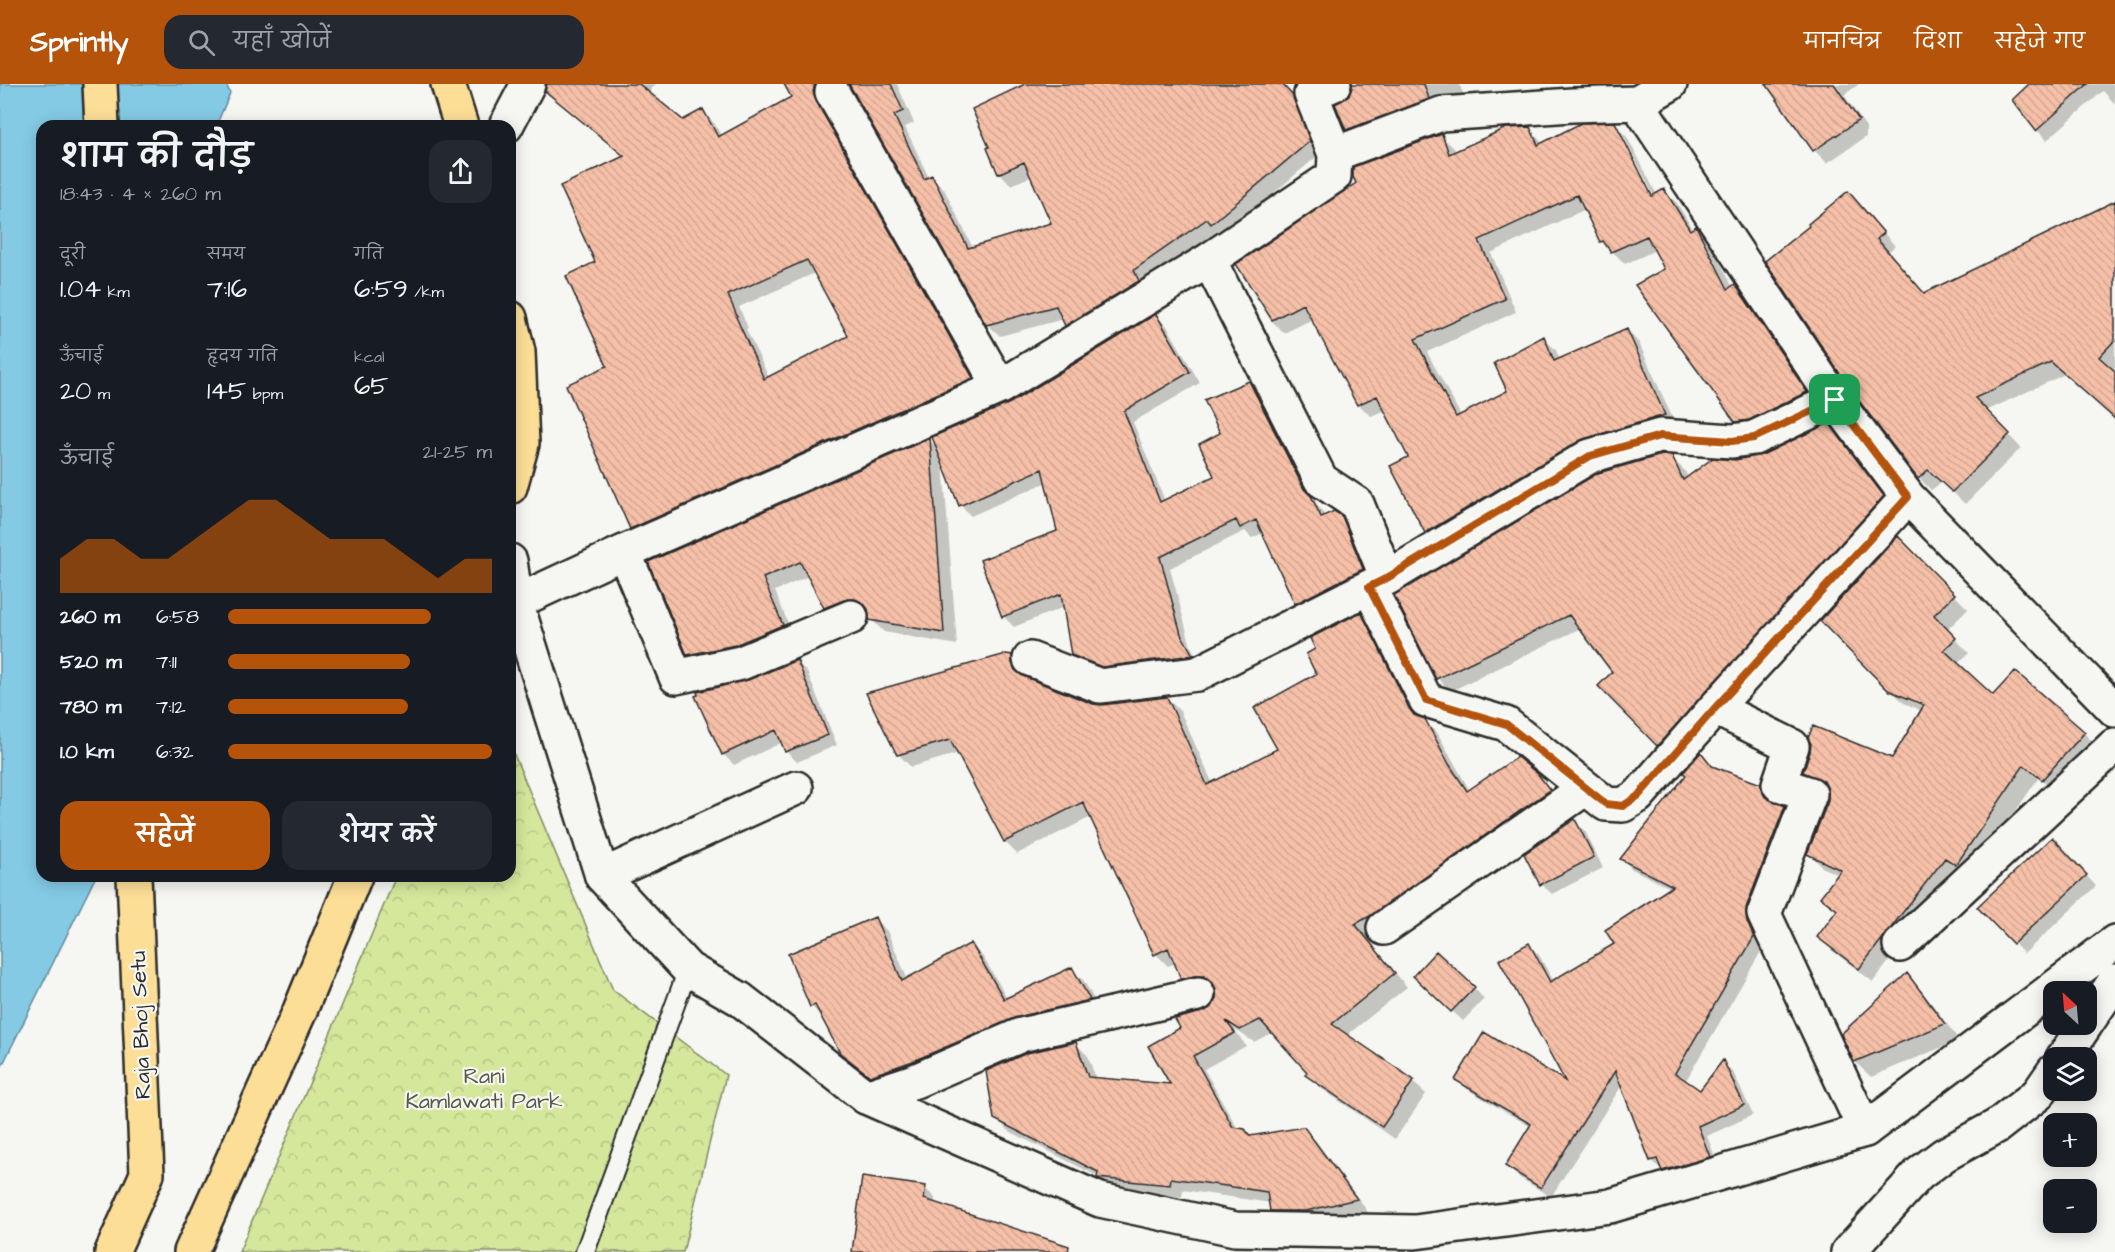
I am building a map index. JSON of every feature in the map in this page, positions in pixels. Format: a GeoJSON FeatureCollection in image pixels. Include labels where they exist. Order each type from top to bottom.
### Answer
{"type":"FeatureCollection","features":[{"type":"Feature","properties":{"kind":"main road"},"geometry":{"type":"LineString","coordinates":[[100,84],[102,120]]}},
{"type":"Feature","properties":{"kind":"main road"},"geometry":{"type":"LineString","coordinates":[[448,84],[459,120]]}},
{"type":"Feature","properties":{"kind":"main road"},"geometry":{"type":"LineString","coordinates":[[516,344],[522,444],[516,466]]}},
{"type":"Feature","properties":{"kind":"main road","name":"Raja Bhoj Setu"},"geometry":{"type":"LineString","coordinates":[[112,1252],[147,1174],[134,882]]}},
{"type":"Feature","properties":{"kind":"main road"},"geometry":{"type":"LineString","coordinates":[[191,1252],[298,1013],[353,882]]}},
{"type":"Feature","properties":{"kind":"street"},"geometry":{"type":"LineString","coordinates":[[509,120],[528,84]]}},
{"type":"Feature","properties":{"kind":"street"},"geometry":{"type":"LineString","coordinates":[[1334,84],[1311,94],[1335,154],[1334,176],[1209,260],[1000,387],[624,552],[516,602],[602,876],[688,969],[740,999],[866,1097],[1100,1200],[1235,1229],[1415,1232],[1610,1206],[1865,1130],[2115,942]]}},
{"type":"Feature","properties":{"kind":"street"},"geometry":{"type":"LineString","coordinates":[[1335,154],[1442,114],[1571,94],[1637,104],[1671,84]]}},
{"type":"Feature","properties":{"kind":"street"},"geometry":{"type":"LineString","coordinates":[[832,92],[1000,387]]}},
{"type":"Feature","properties":{"kind":"street"},"geometry":{"type":"LineString","coordinates":[[1637,104],[1835,400],[1908,497],[2115,710]]}},
{"type":"Feature","properties":{"kind":"street"},"geometry":{"type":"LineString","coordinates":[[1209,260],[1321,480],[1357,504],[1378,582],[1426,700],[1506,724],[1606,804],[1623,806],[1638,796],[1715,708],[1908,497]]}},
{"type":"Feature","properties":{"kind":"street"},"geometry":{"type":"LineString","coordinates":[[1030,659],[1100,686],[1197,674],[1378,582],[1590,456],[1660,436],[1732,441],[1754,438],[1835,400]]}},
{"type":"Feature","properties":{"kind":"street"},"geometry":{"type":"LineString","coordinates":[[624,552],[676,676],[741,663],[851,617]]}},
{"type":"Feature","properties":{"kind":"street"},"geometry":{"type":"LineString","coordinates":[[1715,708],[1792,746],[1779,784],[1810,794],[1764,914],[1865,1130]]}},
{"type":"Feature","properties":{"kind":"street"},"geometry":{"type":"LineString","coordinates":[[1900,945],[2115,745]]}},
{"type":"Feature","properties":{"kind":"street"},"geometry":{"type":"LineString","coordinates":[[602,876],[796,788]]}},
{"type":"Feature","properties":{"kind":"street"},"geometry":{"type":"LineString","coordinates":[[1384,928],[1586,788]]}},
{"type":"Feature","properties":{"kind":"street"},"geometry":{"type":"LineString","coordinates":[[2097,1008],[2115,981]]}},
{"type":"Feature","properties":{"kind":"street"},"geometry":{"type":"LineString","coordinates":[[866,1097],[915,1081],[1021,1035],[1198,994]]}},
{"type":"Feature","properties":{"kind":"street"},"geometry":{"type":"LineString","coordinates":[[1848,1252],[1919,1174],[1944,1155],[1997,1126],[2038,1094],[2043,1087]]}},
{"type":"Feature","properties":{"kind":"lane"},"geometry":{"type":"LineString","coordinates":[[585,1252],[688,969]]}},
{"type":"Feature","properties":{"kind":"green space","name":"Rani Kamlawati Park"},"geometry":{"type":"Polygon","coordinates":[[[516,759],[613,990],[726,1075],[683,1252],[239,1252],[393,882],[516,882],[516,759]]]}},
{"type":"Feature","properties":{"kind":"water"},"geometry":{"type":"Polygon","coordinates":[[[0,84],[226,84],[230,93],[219,120],[36,120],[36,882],[93,882],[0,1070],[0,84]]]}},
{"type":"Feature","properties":{"kind":"building"},"geometry":{"type":"Polygon","coordinates":[[[547,84],[639,84],[683,120],[703,109],[718,137],[791,97],[784,84],[815,84],[813,92],[816,101],[973,378],[630,529],[566,385],[607,366],[566,276],[595,262],[560,186],[624,156],[545,91],[547,84]],[[807,260],[728,295],[764,379],[848,336],[807,260]]]}},
{"type":"Feature","properties":{"kind":"building"},"geometry":{"type":"Polygon","coordinates":[[[849,84],[891,84],[903,111],[894,115],[924,179],[932,175],[968,248],[1051,223],[1024,162],[998,174],[972,109],[1025,84],[1282,84],[1293,96],[1310,141],[1211,224],[1207,219],[1134,270],[1139,281],[1065,326],[1056,306],[986,325],[849,84]]]}},
{"type":"Feature","properties":{"kind":"building"},"geometry":{"type":"Polygon","coordinates":[[[1352,84],[1424,84],[1429,99],[1346,130],[1335,104],[1349,96],[1352,84]]]}},
{"type":"Feature","properties":{"kind":"building"},"geometry":{"type":"Polygon","coordinates":[[[1766,84],[1834,84],[1859,120],[1813,151],[1766,84]]]}},
{"type":"Feature","properties":{"kind":"building"},"geometry":{"type":"Polygon","coordinates":[[[2029,84],[2088,84],[2036,131],[2012,100],[2029,84]]]}},
{"type":"Feature","properties":{"kind":"building"},"geometry":{"type":"Polygon","coordinates":[[[1615,122],[1652,196],[1664,189],[1690,230],[1696,226],[1728,289],[1735,284],[1807,392],[1749,420],[1735,422],[1635,285],[1664,269],[1647,236],[1611,252],[1603,241],[1600,242],[1577,195],[1479,240],[1505,299],[1415,339],[1456,417],[1507,391],[1494,363],[1544,336],[1554,361],[1627,329],[1665,415],[1581,440],[1425,533],[1390,466],[1408,457],[1377,396],[1357,405],[1303,304],[1272,320],[1236,264],[1356,183],[1353,177],[1353,167],[1442,134],[1449,154],[1506,128],[1530,127],[1538,145],[1581,123],[1615,122]]]}},
{"type":"Feature","properties":{"kind":"building"},"geometry":{"type":"Polygon","coordinates":[[[1848,191],[1884,233],[1877,239],[1924,293],[2115,201],[2115,340],[2099,357],[2115,371],[2115,419],[2051,362],[1975,398],[2010,434],[1952,492],[1928,470],[1918,479],[1850,389],[1765,261],[1848,191]]]}},
{"type":"Feature","properties":{"kind":"building"},"geometry":{"type":"Polygon","coordinates":[[[1156,314],[1190,372],[1124,411],[1160,502],[1214,476],[1199,444],[1220,433],[1204,400],[1249,381],[1304,489],[1311,496],[1321,517],[1334,511],[1342,516],[1363,569],[1295,604],[1256,520],[1240,528],[1236,520],[1160,557],[1181,634],[1193,655],[1102,667],[1071,655],[1061,594],[1002,617],[980,560],[1057,531],[1042,469],[959,506],[932,437],[1010,403],[1156,314]]]}},
{"type":"Feature","properties":{"kind":"building"},"geometry":{"type":"Polygon","coordinates":[[[1829,423],[1884,496],[1657,746],[1598,686],[1612,672],[1569,615],[1436,679],[1394,595],[1598,473],[1662,455],[1672,456],[1683,480],[1713,458],[1735,460],[1762,455],[1829,423]]]}},
{"type":"Feature","properties":{"kind":"building"},"geometry":{"type":"Polygon","coordinates":[[[930,438],[944,633],[869,620],[868,609],[863,603],[854,599],[844,600],[824,608],[800,562],[763,578],[783,625],[735,645],[687,655],[648,562],[930,438]]]}},
{"type":"Feature","properties":{"kind":"building"},"geometry":{"type":"Polygon","coordinates":[[[1898,536],[1955,594],[1934,615],[1956,638],[1944,650],[1993,695],[2015,671],[2085,732],[2042,780],[2024,765],[1956,865],[1945,858],[1859,969],[1817,937],[1837,910],[1820,897],[1841,870],[1807,854],[1828,801],[1828,791],[1824,781],[1803,772],[1810,752],[1811,744],[1808,738],[1813,726],[1892,758],[1924,705],[1888,690],[1820,621],[1898,536]]]}},
{"type":"Feature","properties":{"kind":"building"},"geometry":{"type":"Polygon","coordinates":[[[1361,612],[1409,708],[1414,715],[1425,719],[1449,764],[1467,791],[1517,757],[1538,774],[1550,790],[1370,916],[1355,924],[1395,973],[1332,1024],[1414,1080],[1382,1127],[1305,1075],[1307,1072],[1260,1020],[1240,1030],[1226,1021],[1235,1033],[1193,1056],[1233,1127],[1245,1129],[1250,1136],[1304,1127],[1357,1199],[1306,1211],[1270,1211],[1267,1192],[1171,1178],[1170,1185],[1097,1178],[1098,1172],[994,1119],[986,1071],[1027,1053],[1076,1042],[1088,1077],[1170,1084],[1148,1046],[1180,1028],[1175,1019],[1210,1008],[1216,999],[1216,989],[1212,982],[1204,976],[1181,979],[1168,948],[1154,955],[1083,802],[1004,842],[950,740],[897,755],[866,693],[1006,654],[1012,655],[1015,670],[1023,676],[1093,704],[1102,705],[1167,697],[1207,785],[1277,749],[1254,708],[1316,674],[1306,654],[1315,649],[1310,638],[1361,612]]]}},
{"type":"Feature","properties":{"kind":"building"},"geometry":{"type":"Polygon","coordinates":[[[797,660],[828,735],[785,752],[776,730],[722,755],[695,696],[698,695],[697,692],[748,680],[797,660]]]}},
{"type":"Feature","properties":{"kind":"building"},"geometry":{"type":"Polygon","coordinates":[[[1701,752],[1712,766],[1761,784],[1765,797],[1785,806],[1746,908],[1747,922],[1754,937],[1675,1073],[1700,1090],[1723,1060],[1744,1105],[1698,1126],[1710,1157],[1662,1171],[1657,1159],[1650,1161],[1615,1071],[1541,1188],[1505,1166],[1531,1124],[1455,1080],[1484,1032],[1565,1081],[1499,960],[1529,943],[1550,982],[1614,944],[1605,930],[1673,886],[1620,859],[1686,775],[1683,773],[1701,752]]]}},
{"type":"Feature","properties":{"kind":"building"},"geometry":{"type":"Polygon","coordinates":[[[1575,819],[1594,857],[1540,885],[1524,854],[1575,819]]]}},
{"type":"Feature","properties":{"kind":"building"},"geometry":{"type":"Polygon","coordinates":[[[2052,837],[2087,875],[2013,944],[1977,907],[2052,837]]]}},
{"type":"Feature","properties":{"kind":"building"},"geometry":{"type":"Polygon","coordinates":[[[875,917],[902,981],[971,943],[1004,999],[1072,967],[1090,1000],[1014,1018],[913,1061],[870,1076],[840,1053],[815,1005],[810,1007],[788,954],[875,917]]]}},
{"type":"Feature","properties":{"kind":"building"},"geometry":{"type":"Polygon","coordinates":[[[1436,951],[1475,987],[1451,1012],[1413,976],[1436,951]]]}},
{"type":"Feature","properties":{"kind":"building"},"geometry":{"type":"Polygon","coordinates":[[[1907,973],[1945,1024],[1854,1062],[1841,1034],[1907,973]]]}},
{"type":"Feature","properties":{"kind":"building"},"geometry":{"type":"Polygon","coordinates":[[[862,1177],[926,1186],[924,1199],[1069,1246],[1068,1252],[852,1252],[862,1177]]]}},
{"type":"Feature","properties":{"kind":"route"},"geometry":{"type":"LineString","coordinates":[[1835,400],[1908,497],[1715,708],[1638,796],[1623,806],[1606,804],[1506,724],[1426,700],[1369,587],[1590,456],[1660,436],[1732,441],[1754,438],[1835,400]]}}]}
